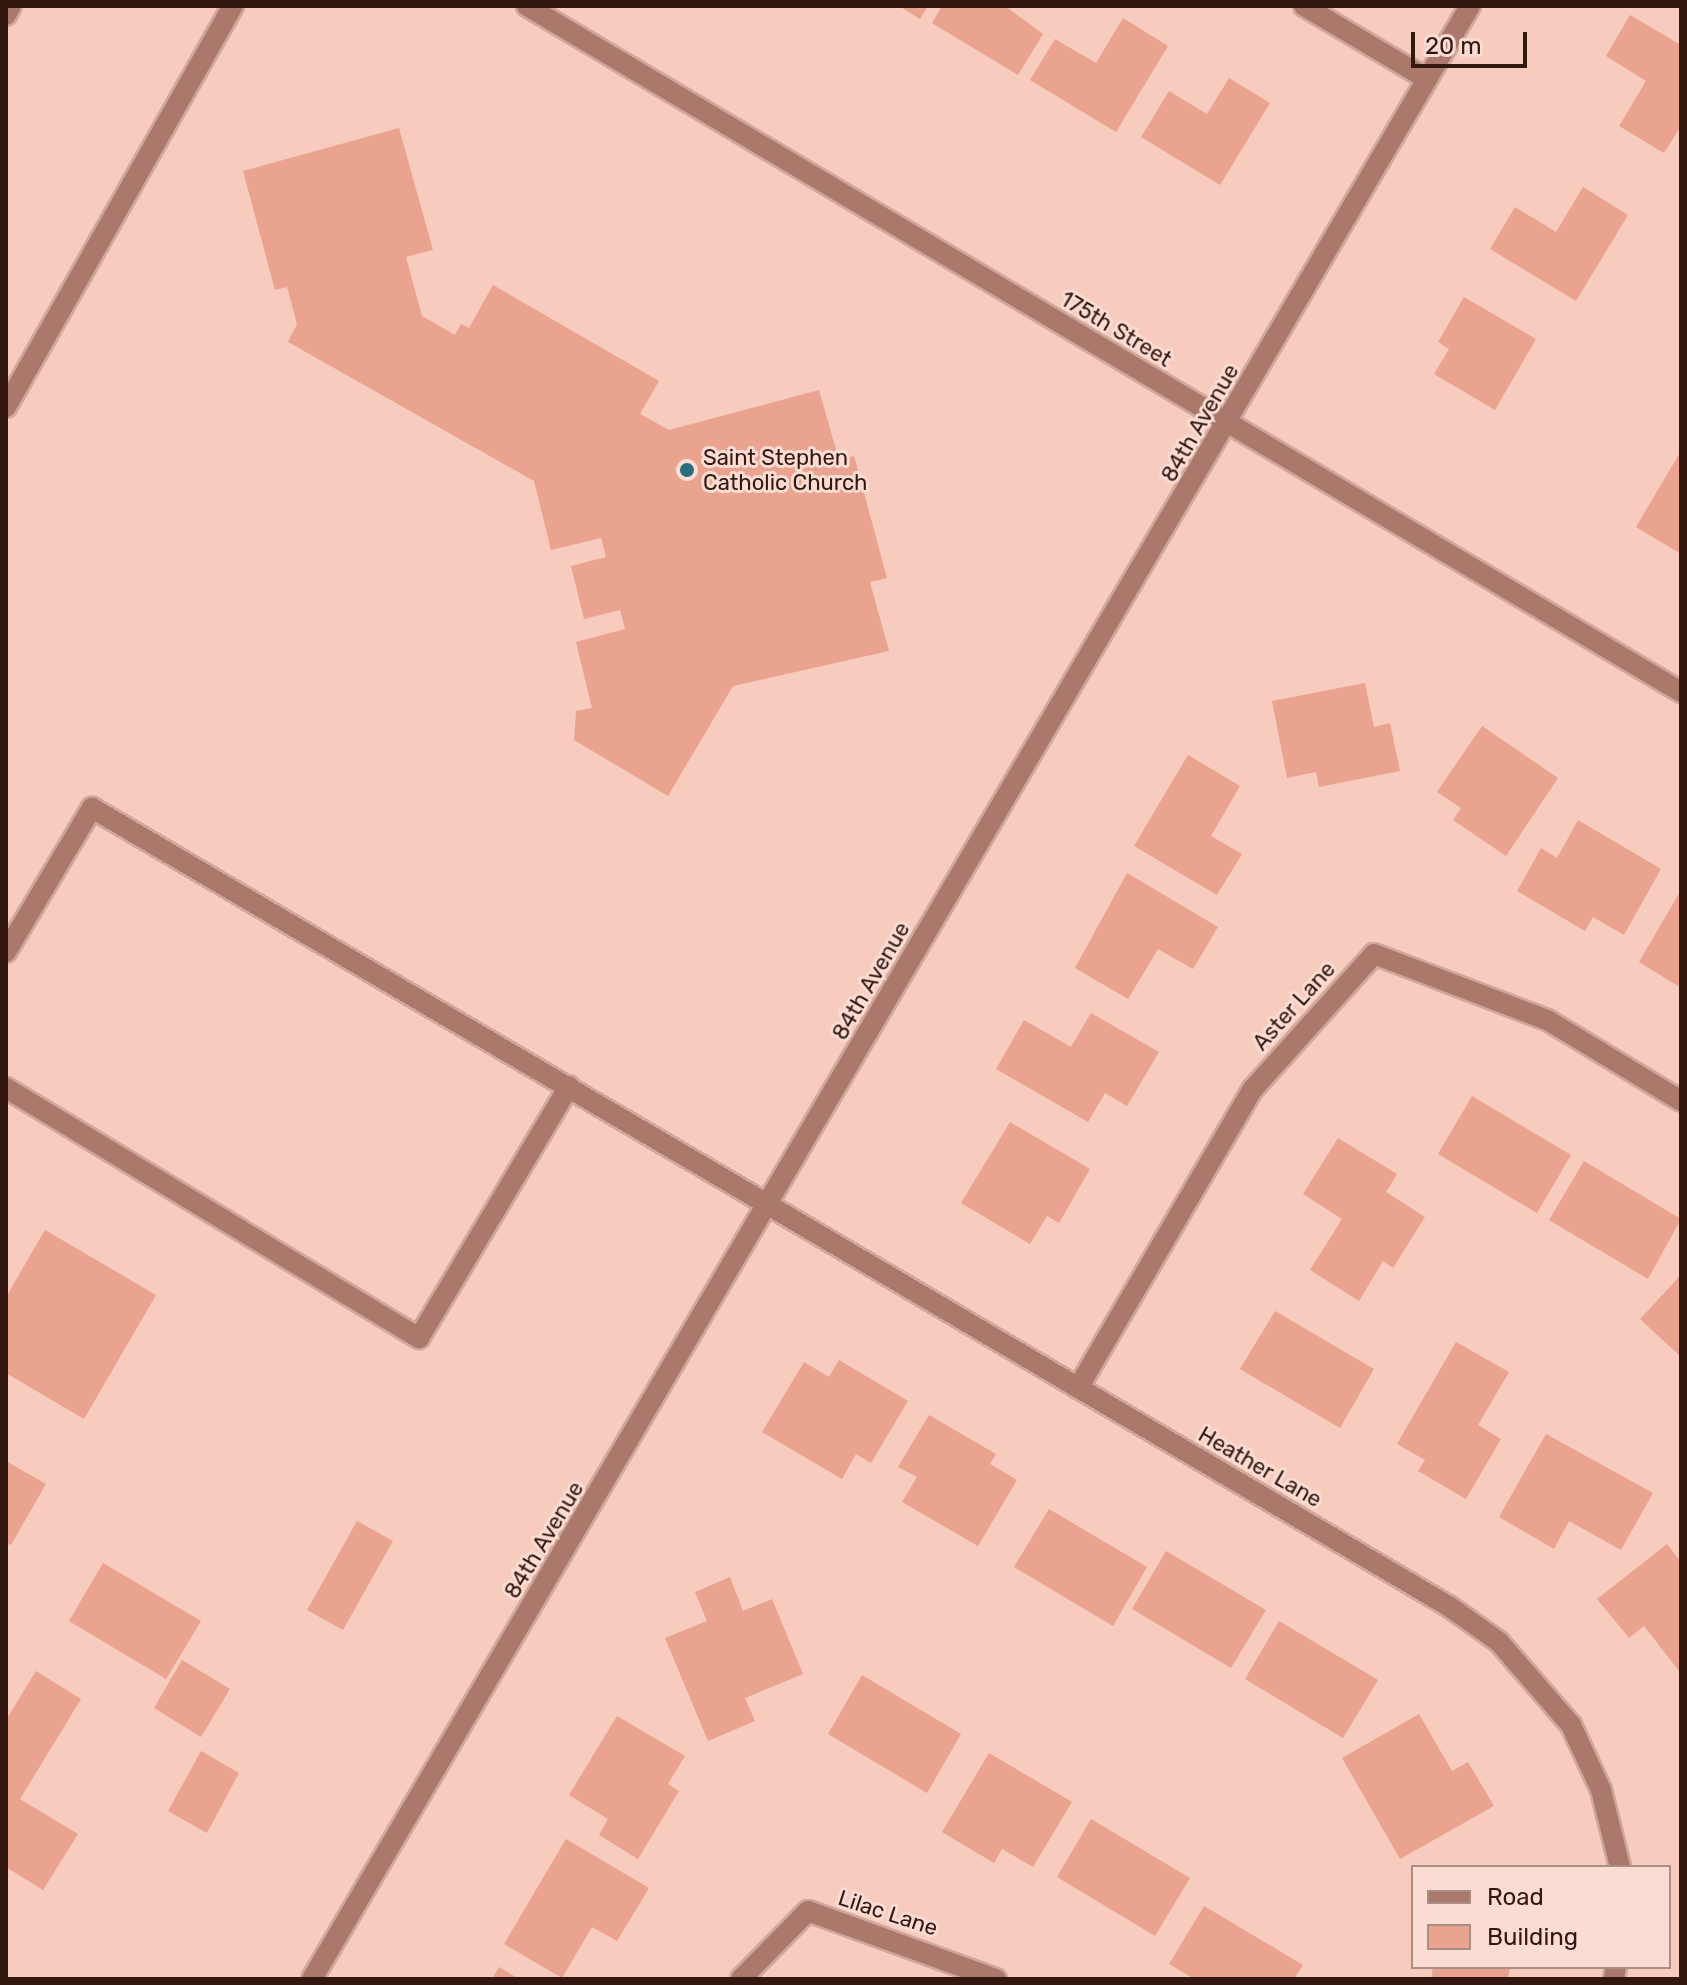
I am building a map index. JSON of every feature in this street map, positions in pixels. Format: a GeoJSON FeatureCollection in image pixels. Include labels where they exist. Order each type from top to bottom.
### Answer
{"type":"FeatureCollection","features":[{"type":"Feature","properties":{"kind":"street"},"geometry":{"type":"LineString","coordinates":[[6,15],[11,6]]}},
{"type":"Feature","properties":{"kind":"street"},"geometry":{"type":"LineString","coordinates":[[6,407],[233,6]]}},
{"type":"Feature","properties":{"kind":"street","name":"175th Street"},"geometry":{"type":"LineString","coordinates":[[527,6],[1681,692]]}},
{"type":"Feature","properties":{"kind":"street"},"geometry":{"type":"LineString","coordinates":[[1304,6],[1427,79]]}},
{"type":"Feature","properties":{"kind":"street","name":"84th Avenue"},"geometry":{"type":"LineString","coordinates":[[312,1979],[770,1206],[1470,6]]}},
{"type":"Feature","properties":{"kind":"street","name":"Heather Lane"},"geometry":{"type":"LineString","coordinates":[[6,952],[92,808],[569,1086],[1499,1642],[1571,1725],[1601,1790],[1620,1865]]}},
{"type":"Feature","properties":{"kind":"street","name":"Aster Lane"},"geometry":{"type":"LineString","coordinates":[[1078,1388],[1253,1089],[1374,954],[1549,1021],[1681,1101]]}},
{"type":"Feature","properties":{"kind":"street"},"geometry":{"type":"LineString","coordinates":[[6,1088],[419,1338],[569,1086]]}},
{"type":"Feature","properties":{"kind":"street","name":"Lilac Lane"},"geometry":{"type":"LineString","coordinates":[[741,1979],[808,1911],[996,1979]]}},
{"type":"Feature","properties":{"kind":"building"},"geometry":{"type":"Polygon","coordinates":[[[899,6],[928,6],[920,19],[899,6]]]}},
{"type":"Feature","properties":{"kind":"building"},"geometry":{"type":"Polygon","coordinates":[[[942,6],[1005,6],[1043,34],[1018,75],[932,23],[942,6]]]}},
{"type":"Feature","properties":{"kind":"building"},"geometry":{"type":"Polygon","coordinates":[[[1630,15],[1681,45],[1681,126],[1664,153],[1619,126],[1646,81],[1606,56],[1630,15]]]}},
{"type":"Feature","properties":{"kind":"building"},"geometry":{"type":"Polygon","coordinates":[[[1123,18],[1168,46],[1116,132],[1030,80],[1055,39],[1096,63],[1123,18]]]}},
{"type":"Feature","properties":{"kind":"building"},"geometry":{"type":"Polygon","coordinates":[[[1229,78],[1270,103],[1220,185],[1141,137],[1169,91],[1207,114],[1229,78]]]}},
{"type":"Feature","properties":{"kind":"building","name":"Saint Stephen Catholic Church"},"geometry":{"type":"Polygon","coordinates":[[[399,128],[433,250],[406,257],[422,316],[455,335],[461,324],[469,328],[493,285],[659,381],[640,414],[669,430],[819,390],[839,460],[854,456],[887,578],[870,582],[889,651],[733,686],[668,796],[574,740],[576,711],[592,708],[576,642],[625,629],[620,610],[584,619],[571,566],[606,557],[601,538],[551,550],[534,481],[288,342],[297,324],[287,287],[275,290],[243,171],[399,128]]]}},
{"type":"Feature","properties":{"kind":"building"},"geometry":{"type":"Polygon","coordinates":[[[1583,187],[1628,215],[1576,301],[1490,249],[1515,207],[1556,232],[1583,187]]]}},
{"type":"Feature","properties":{"kind":"building"},"geometry":{"type":"Polygon","coordinates":[[[1464,297],[1536,339],[1495,410],[1434,374],[1449,349],[1438,342],[1464,297]]]}},
{"type":"Feature","properties":{"kind":"building"},"geometry":{"type":"Polygon","coordinates":[[[1681,451],[1681,554],[1636,527],[1681,451]]]}},
{"type":"Feature","properties":{"kind":"building"},"geometry":{"type":"Polygon","coordinates":[[[1365,683],[1374,727],[1390,723],[1400,771],[1319,787],[1316,772],[1287,778],[1272,701],[1365,683]]]}},
{"type":"Feature","properties":{"kind":"building"},"geometry":{"type":"Polygon","coordinates":[[[1482,726],[1558,778],[1506,856],[1453,820],[1461,808],[1437,792],[1482,726]]]}},
{"type":"Feature","properties":{"kind":"building"},"geometry":{"type":"Polygon","coordinates":[[[1188,755],[1240,786],[1211,836],[1242,854],[1217,895],[1134,846],[1188,755]]]}},
{"type":"Feature","properties":{"kind":"building"},"geometry":{"type":"Polygon","coordinates":[[[1578,820],[1661,869],[1624,935],[1593,917],[1585,931],[1517,891],[1541,848],[1557,858],[1578,820]]]}},
{"type":"Feature","properties":{"kind":"building"},"geometry":{"type":"Polygon","coordinates":[[[1127,873],[1218,927],[1193,969],[1158,949],[1128,999],[1075,968],[1127,873]]]}},
{"type":"Feature","properties":{"kind":"building"},"geometry":{"type":"Polygon","coordinates":[[[1681,890],[1681,981],[1678,986],[1639,962],[1681,890]]]}},
{"type":"Feature","properties":{"kind":"building"},"geometry":{"type":"Polygon","coordinates":[[[1091,1013],[1159,1052],[1127,1106],[1105,1093],[1088,1122],[996,1069],[1024,1020],[1071,1047],[1091,1013]]]}},
{"type":"Feature","properties":{"kind":"building"},"geometry":{"type":"Polygon","coordinates":[[[1472,1096],[1571,1155],[1537,1213],[1438,1154],[1472,1096]]]}},
{"type":"Feature","properties":{"kind":"building"},"geometry":{"type":"Polygon","coordinates":[[[1010,1122],[1090,1169],[1059,1223],[1047,1216],[1030,1244],[961,1203],[1010,1122]]]}},
{"type":"Feature","properties":{"kind":"building"},"geometry":{"type":"Polygon","coordinates":[[[1338,1138],[1397,1174],[1386,1192],[1425,1217],[1393,1268],[1383,1261],[1359,1301],[1310,1270],[1342,1219],[1303,1194],[1338,1138]]]}},
{"type":"Feature","properties":{"kind":"building"},"geometry":{"type":"Polygon","coordinates":[[[1584,1161],[1681,1219],[1648,1279],[1549,1220],[1584,1161]]]}},
{"type":"Feature","properties":{"kind":"building"},"geometry":{"type":"Polygon","coordinates":[[[45,1230],[156,1295],[84,1419],[6,1373],[6,1297],[45,1230]]]}},
{"type":"Feature","properties":{"kind":"building"},"geometry":{"type":"Polygon","coordinates":[[[1681,1275],[1681,1357],[1640,1319],[1681,1275]]]}},
{"type":"Feature","properties":{"kind":"building"},"geometry":{"type":"Polygon","coordinates":[[[1275,1311],[1374,1369],[1340,1428],[1240,1369],[1275,1311]]]}},
{"type":"Feature","properties":{"kind":"building"},"geometry":{"type":"Polygon","coordinates":[[[1456,1342],[1509,1372],[1478,1425],[1501,1439],[1466,1499],[1418,1471],[1425,1460],[1397,1444],[1456,1342]]]}},
{"type":"Feature","properties":{"kind":"building"},"geometry":{"type":"Polygon","coordinates":[[[839,1360],[908,1401],[871,1463],[856,1454],[842,1479],[762,1432],[804,1362],[829,1377],[839,1360]]]}},
{"type":"Feature","properties":{"kind":"building"},"geometry":{"type":"Polygon","coordinates":[[[929,1415],[996,1454],[990,1464],[1017,1480],[978,1546],[902,1502],[917,1477],[898,1467],[929,1415]]]}},
{"type":"Feature","properties":{"kind":"building"},"geometry":{"type":"Polygon","coordinates":[[[1546,1434],[1653,1493],[1621,1550],[1569,1521],[1554,1549],[1499,1517],[1546,1434]]]}},
{"type":"Feature","properties":{"kind":"building"},"geometry":{"type":"Polygon","coordinates":[[[6,1461],[46,1484],[11,1545],[6,1543],[6,1461]]]}},
{"type":"Feature","properties":{"kind":"building"},"geometry":{"type":"Polygon","coordinates":[[[1049,1509],[1147,1567],[1113,1626],[1014,1567],[1049,1509]]]}},
{"type":"Feature","properties":{"kind":"building"},"geometry":{"type":"Polygon","coordinates":[[[357,1521],[393,1541],[343,1630],[307,1610],[357,1521]]]}},
{"type":"Feature","properties":{"kind":"building"},"geometry":{"type":"Polygon","coordinates":[[[1667,1544],[1681,1562],[1679,1671],[1644,1626],[1629,1638],[1597,1599],[1667,1544]]]}},
{"type":"Feature","properties":{"kind":"building"},"geometry":{"type":"Polygon","coordinates":[[[1166,1551],[1266,1610],[1231,1668],[1132,1609],[1166,1551]]]}},
{"type":"Feature","properties":{"kind":"building"},"geometry":{"type":"Polygon","coordinates":[[[103,1563],[201,1621],[166,1679],[69,1621],[103,1563]]]}},
{"type":"Feature","properties":{"kind":"building"},"geometry":{"type":"Polygon","coordinates":[[[730,1577],[743,1611],[772,1599],[803,1674],[745,1698],[755,1721],[708,1741],[665,1638],[707,1621],[695,1592],[730,1577]]]}},
{"type":"Feature","properties":{"kind":"building"},"geometry":{"type":"Polygon","coordinates":[[[1279,1621],[1378,1680],[1343,1738],[1245,1679],[1279,1621]]]}},
{"type":"Feature","properties":{"kind":"building"},"geometry":{"type":"Polygon","coordinates":[[[182,1660],[230,1689],[201,1737],[154,1708],[182,1660]]]}},
{"type":"Feature","properties":{"kind":"building"},"geometry":{"type":"Polygon","coordinates":[[[36,1671],[81,1699],[20,1799],[78,1834],[43,1890],[6,1867],[6,1720],[36,1671]]]}},
{"type":"Feature","properties":{"kind":"building"},"geometry":{"type":"Polygon","coordinates":[[[862,1675],[961,1734],[927,1793],[828,1734],[862,1675]]]}},
{"type":"Feature","properties":{"kind":"building"},"geometry":{"type":"Polygon","coordinates":[[[1419,1714],[1452,1771],[1468,1762],[1494,1806],[1400,1859],[1342,1758],[1419,1714]]]}},
{"type":"Feature","properties":{"kind":"building"},"geometry":{"type":"Polygon","coordinates":[[[617,1716],[685,1756],[668,1784],[679,1791],[638,1859],[599,1835],[608,1819],[569,1795],[617,1716]]]}},
{"type":"Feature","properties":{"kind":"building"},"geometry":{"type":"Polygon","coordinates":[[[201,1751],[239,1773],[207,1833],[168,1811],[201,1751]]]}},
{"type":"Feature","properties":{"kind":"building"},"geometry":{"type":"Polygon","coordinates":[[[989,1753],[1072,1802],[1033,1867],[1002,1849],[994,1863],[942,1832],[989,1753]]]}},
{"type":"Feature","properties":{"kind":"building"},"geometry":{"type":"Polygon","coordinates":[[[1091,1819],[1190,1878],[1155,1936],[1057,1877],[1091,1819]]]}},
{"type":"Feature","properties":{"kind":"building"},"geometry":{"type":"Polygon","coordinates":[[[566,1839],[649,1888],[617,1941],[592,1927],[562,1978],[504,1944],[566,1839]]]}},
{"type":"Feature","properties":{"kind":"building"},"geometry":{"type":"Polygon","coordinates":[[[1204,1906],[1303,1965],[1294,1979],[1194,1979],[1169,1964],[1204,1906]]]}},
{"type":"Feature","properties":{"kind":"building"},"geometry":{"type":"Polygon","coordinates":[[[499,1967],[519,1979],[492,1979],[499,1967]]]}},
{"type":"Feature","properties":{"kind":"building"},"geometry":{"type":"Polygon","coordinates":[[[1433,1969],[1510,1969],[1508,1979],[1431,1979],[1433,1969]]]}},
{"type":"Feature","properties":{"kind":"place","name":"Saint Stephen Catholic Church"},"geometry":{"type":"Point","coordinates":[687,470]}}]}
